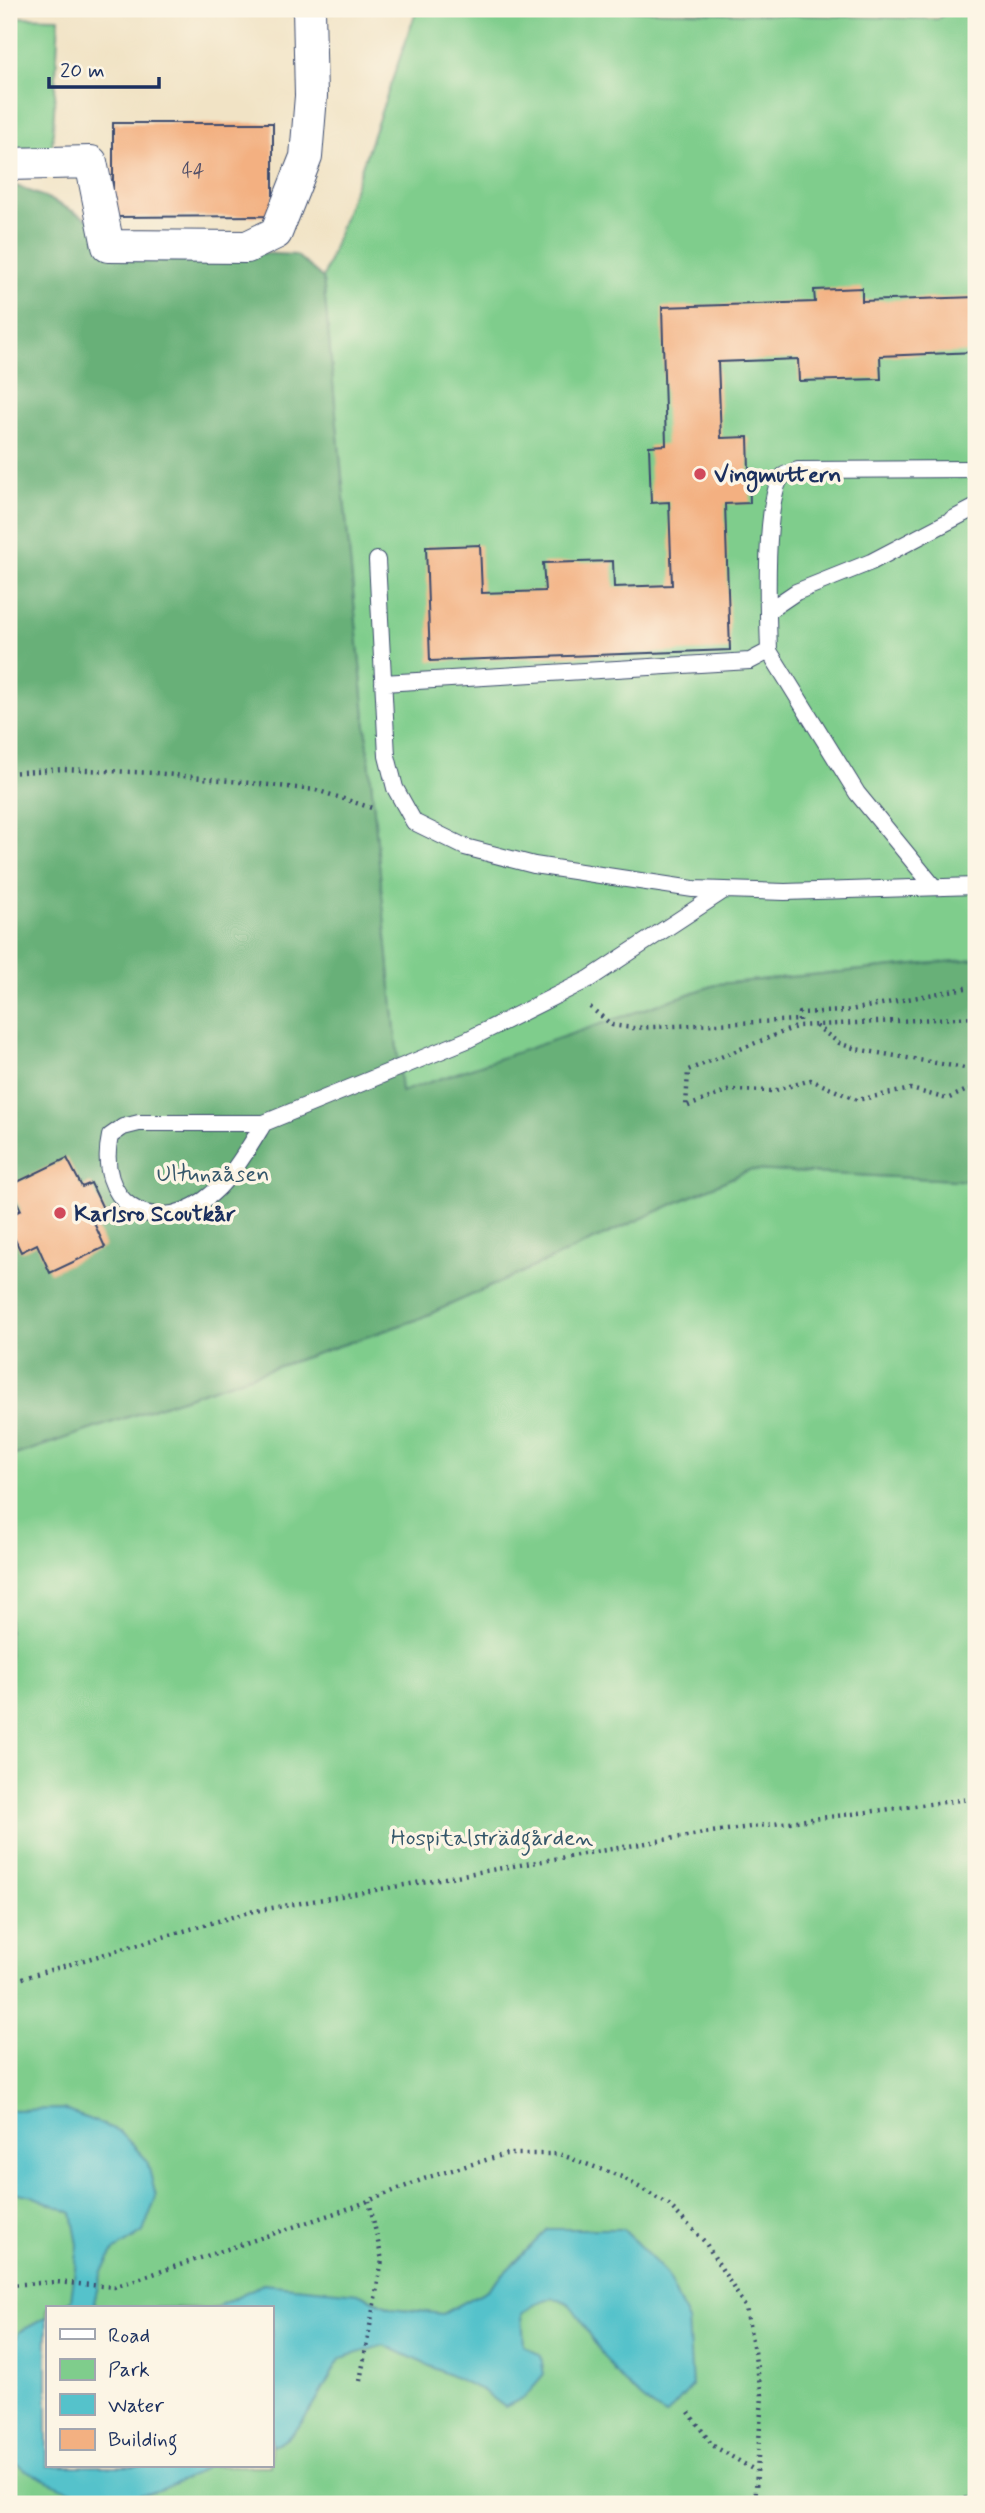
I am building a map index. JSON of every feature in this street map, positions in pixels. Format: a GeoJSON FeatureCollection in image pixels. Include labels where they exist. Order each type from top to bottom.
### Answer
{"type":"FeatureCollection","features":[{"type":"Feature","properties":{"kind":"street"},"geometry":{"type":"LineString","coordinates":[[9,164],[91,162],[108,246],[247,247],[276,233],[306,157],[311,96],[309,9]]}},
{"type":"Feature","properties":{"kind":"lane"},"geometry":{"type":"LineString","coordinates":[[934,887],[857,793],[769,651],[767,567],[775,488],[783,476],[798,470],[976,469]]}},
{"type":"Feature","properties":{"kind":"lane"},"geometry":{"type":"LineString","coordinates":[[768,611],[796,592],[871,562],[976,507]]}},
{"type":"Feature","properties":{"kind":"lane"},"geometry":{"type":"LineString","coordinates":[[377,559],[387,756],[395,788],[414,822],[465,848],[534,865],[723,891],[976,886]]}},
{"type":"Feature","properties":{"kind":"lane"},"geometry":{"type":"LineString","coordinates":[[383,682],[750,662],[769,651]]}},
{"type":"Feature","properties":{"kind":"lane"},"geometry":{"type":"LineString","coordinates":[[264,1123],[232,1170],[208,1198],[169,1215],[151,1216],[136,1211],[113,1186],[107,1170],[110,1136],[122,1127],[164,1121],[264,1123],[467,1040],[573,987],[688,916],[723,891]]}},
{"type":"Feature","properties":{"kind":"path"},"geometry":{"type":"LineString","coordinates":[[9,773],[63,769],[155,773],[316,790],[414,822]]}},
{"type":"Feature","properties":{"kind":"path"},"geometry":{"type":"LineString","coordinates":[[799,1023],[799,1013],[845,1011],[976,986]]}},
{"type":"Feature","properties":{"kind":"path"},"geometry":{"type":"LineString","coordinates":[[573,987],[597,1015],[612,1025],[633,1028],[799,1023],[815,1026],[976,1017]]}},
{"type":"Feature","properties":{"kind":"path"},"geometry":{"type":"LineString","coordinates":[[799,1023],[688,1070],[686,1107],[730,1090],[773,1091],[811,1080],[857,1100],[911,1089],[947,1099],[976,1086]]}},
{"type":"Feature","properties":{"kind":"path"},"geometry":{"type":"LineString","coordinates":[[815,1026],[839,1043],[856,1049],[976,1070]]}},
{"type":"Feature","properties":{"kind":"path"},"geometry":{"type":"LineString","coordinates":[[9,1982],[249,1912],[704,1833],[976,1798]]}},
{"type":"Feature","properties":{"kind":"path"},"geometry":{"type":"LineString","coordinates":[[9,2285],[56,2282],[114,2287],[369,2201],[429,2177],[506,2154],[559,2154],[622,2177],[669,2205],[705,2242],[746,2308],[762,2395],[762,2430],[755,2504]]}},
{"type":"Feature","properties":{"kind":"path"},"geometry":{"type":"LineString","coordinates":[[360,2381],[382,2273],[382,2259],[369,2201]]}},
{"type":"Feature","properties":{"kind":"path"},"geometry":{"type":"LineString","coordinates":[[688,2412],[712,2445],[756,2472]]}},
{"type":"Feature","properties":{"kind":"path"},"geometry":{"type":"LineString","coordinates":[[866,2504],[976,2498]]}},
{"type":"Feature","properties":{"kind":"green space"},"geometry":{"type":"Polygon","coordinates":[[[417,9],[585,9],[937,19],[947,12],[976,12],[976,959],[718,984],[401,1093],[323,278],[417,9]]]}},
{"type":"Feature","properties":{"kind":"green space"},"geometry":{"type":"Polygon","coordinates":[[[9,17],[59,18],[52,150],[9,152],[9,17]]]}},
{"type":"Feature","properties":{"kind":"green space","name":"Ultunaåsen"},"geometry":{"type":"Polygon","coordinates":[[[9,183],[47,198],[143,247],[296,255],[323,278],[401,1092],[718,984],[976,959],[976,1181],[749,1170],[416,1320],[9,1457],[9,183]]]}},
{"type":"Feature","properties":{"kind":"green space","name":"Hospitalsträdgården"},"geometry":{"type":"Polygon","coordinates":[[[749,1170],[976,1181],[976,2504],[9,2504],[9,1457],[416,1320],[749,1170]]]}},
{"type":"Feature","properties":{"kind":"water"},"geometry":{"type":"Polygon","coordinates":[[[63,2109],[119,2131],[147,2160],[156,2197],[143,2232],[114,2251],[102,2271],[94,2302],[97,2306],[63,2306],[71,2300],[78,2245],[72,2213],[32,2196],[9,2191],[9,2110],[63,2109]]]}},
{"type":"Feature","properties":{"kind":"water"},"geometry":{"type":"Polygon","coordinates":[[[548,2229],[623,2229],[666,2273],[688,2321],[692,2386],[666,2415],[654,2408],[622,2380],[570,2305],[560,2299],[548,2299],[522,2314],[524,2345],[541,2356],[544,2375],[525,2397],[505,2407],[482,2390],[384,2345],[341,2358],[302,2423],[282,2442],[273,2445],[273,2306],[220,2306],[263,2284],[358,2293],[392,2308],[443,2314],[487,2290],[548,2229]]]}},
{"type":"Feature","properties":{"kind":"water"},"geometry":{"type":"Polygon","coordinates":[[[46,2318],[46,2468],[203,2468],[155,2491],[131,2497],[108,2498],[61,2487],[11,2461],[9,2353],[19,2332],[46,2318]]]}},
{"type":"Feature","properties":{"kind":"building"},"geometry":{"type":"Polygon","coordinates":[[[113,123],[273,123],[273,216],[113,217],[113,123]]]}},
{"type":"Feature","properties":{"kind":"building","name":"Vingmuttern"},"geometry":{"type":"Polygon","coordinates":[[[862,288],[862,301],[976,297],[976,352],[880,356],[881,379],[799,381],[798,359],[718,362],[721,438],[748,437],[750,503],[725,504],[730,650],[430,661],[426,547],[480,545],[482,593],[545,591],[543,563],[613,561],[614,587],[672,585],[669,502],[651,503],[649,446],[666,445],[662,307],[815,302],[814,290],[862,288]]]}},
{"type":"Feature","properties":{"kind":"building","name":"Karlsro Scoutkår"},"geometry":{"type":"Polygon","coordinates":[[[67,1158],[82,1187],[91,1183],[107,1217],[94,1223],[105,1247],[50,1273],[37,1244],[21,1252],[9,1227],[9,1216],[21,1210],[9,1186],[67,1158]]]}},
{"type":"Feature","properties":{"kind":"place","name":"Vingmuttern"},"geometry":{"type":"Point","coordinates":[700,474]}},
{"type":"Feature","properties":{"kind":"place","name":"Karlsro Scoutkår"},"geometry":{"type":"Point","coordinates":[60,1213]}}]}
